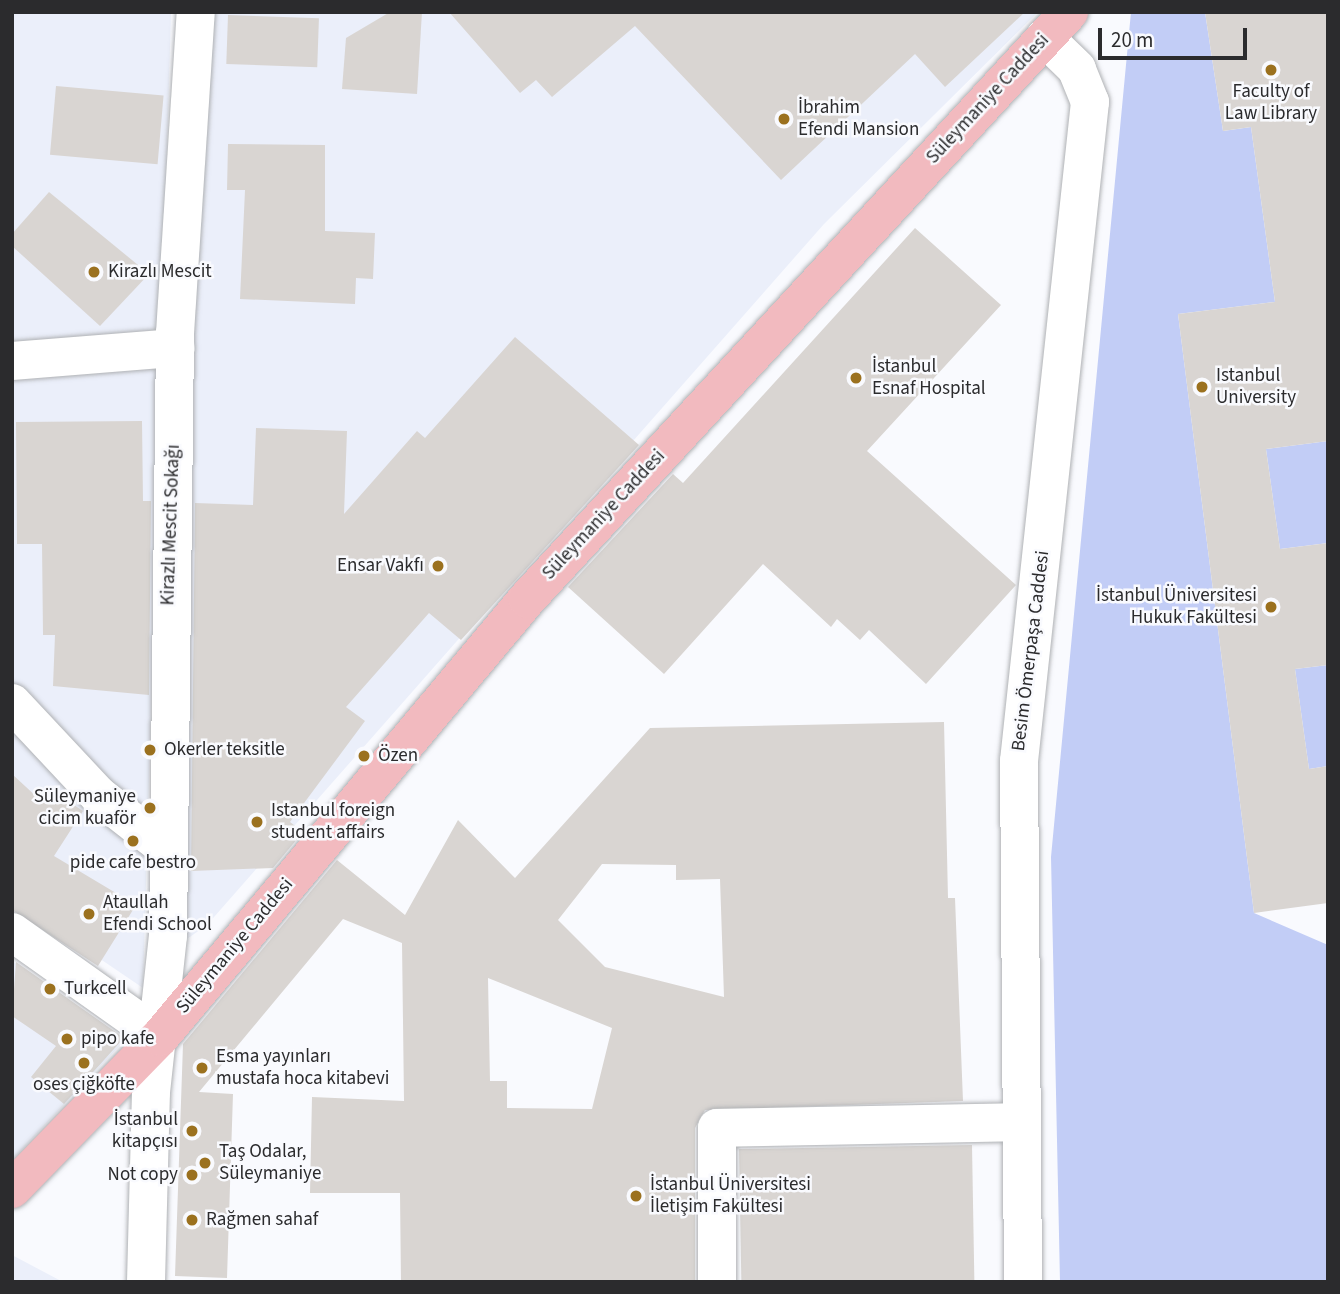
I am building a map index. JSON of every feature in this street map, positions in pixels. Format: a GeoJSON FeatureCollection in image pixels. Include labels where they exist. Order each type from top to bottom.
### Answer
{"type":"FeatureCollection","features":[{"type":"Feature","properties":{"kind":"main road","name":"Süleymaniye Caddesi"},"geometry":{"type":"LineString","coordinates":[[12,1189],[160,1037],[527,598],[1057,25]]}},
{"type":"Feature","properties":{"kind":"street","name":"Kirazlı Mescit Sokağı"},"geometry":{"type":"LineString","coordinates":[[146,1282],[151,1092],[160,1037],[167,849],[175,348],[195,12]]}},
{"type":"Feature","properties":{"kind":"street","name":"Besim Ömerpaşa Caddesi"},"geometry":{"type":"LineString","coordinates":[[1023,1282],[1019,761],[1090,102],[1057,25]]}},
{"type":"Feature","properties":{"kind":"street"},"geometry":{"type":"LineString","coordinates":[[12,361],[175,348]]}},
{"type":"Feature","properties":{"kind":"street"},"geometry":{"type":"LineString","coordinates":[[12,703],[97,795],[167,849]]}},
{"type":"Feature","properties":{"kind":"street"},"geometry":{"type":"LineString","coordinates":[[12,932],[160,1037]]}},
{"type":"Feature","properties":{"kind":"street"},"geometry":{"type":"LineString","coordinates":[[717,1282],[717,1128],[1022,1122]]}},
{"type":"Feature","properties":{"kind":"shaded area"},"geometry":{"type":"Polygon","coordinates":[[[12,12],[171,12],[143,988],[12,899],[12,12]]]}},
{"type":"Feature","properties":{"kind":"shaded area"},"geometry":{"type":"Polygon","coordinates":[[[208,12],[1038,12],[824,224],[207,925],[184,941],[191,361],[208,12]]]}},
{"type":"Feature","properties":{"kind":"shaded area","name":"Istanbul University"},"geometry":{"type":"Polygon","coordinates":[[[1131,12],[1205,12],[1223,131],[1251,127],[1275,302],[1178,314],[1254,913],[1328,945],[1328,1282],[1060,1282],[1051,857],[1131,12]]]}},
{"type":"Feature","properties":{"kind":"shaded area"},"geometry":{"type":"Polygon","coordinates":[[[1328,441],[1328,543],[1280,549],[1266,449],[1328,441]]]}},
{"type":"Feature","properties":{"kind":"shaded area"},"geometry":{"type":"Polygon","coordinates":[[[1328,665],[1328,766],[1309,769],[1295,669],[1328,665]]]}},
{"type":"Feature","properties":{"kind":"shaded area"},"geometry":{"type":"Polygon","coordinates":[[[12,961],[125,1040],[12,1160],[12,961]]]}},
{"type":"Feature","properties":{"kind":"shaded area"},"geometry":{"type":"Polygon","coordinates":[[[12,1255],[63,1282],[12,1282],[12,1255]]]}},
{"type":"Feature","properties":{"kind":"building"},"geometry":{"type":"Polygon","coordinates":[[[390,12],[422,12],[417,94],[342,89],[346,38],[390,12]]]}},
{"type":"Feature","properties":{"kind":"building","name":"İbrahim Efendi Mansion"},"geometry":{"type":"Polygon","coordinates":[[[449,12],[1025,12],[945,87],[915,54],[781,180],[635,26],[552,97],[536,80],[520,93],[449,12]]]}},
{"type":"Feature","properties":{"kind":"building","name":"İstanbul Üniversitesi Hukuk Fakültesi"},"geometry":{"type":"Polygon","coordinates":[[[1205,12],[1328,12],[1328,441],[1266,449],[1280,549],[1328,543],[1328,665],[1295,669],[1309,769],[1328,766],[1328,903],[1254,913],[1178,314],[1275,302],[1251,127],[1223,131],[1205,12]]]}},
{"type":"Feature","properties":{"kind":"building"},"geometry":{"type":"Polygon","coordinates":[[[228,15],[319,18],[317,67],[226,64],[228,15]]]}},
{"type":"Feature","properties":{"kind":"building"},"geometry":{"type":"Polygon","coordinates":[[[56,86],[164,95],[158,164],[50,155],[56,86]]]}},
{"type":"Feature","properties":{"kind":"building"},"geometry":{"type":"Polygon","coordinates":[[[228,144],[325,145],[325,231],[375,233],[373,279],[356,278],[355,304],[240,299],[245,190],[227,190],[228,144]]]}},
{"type":"Feature","properties":{"kind":"building","name":"Kirazlı Mescit"},"geometry":{"type":"Polygon","coordinates":[[[49,192],[149,274],[100,326],[12,246],[12,234],[49,192]]]}},
{"type":"Feature","properties":{"kind":"building","name":"İstanbul Esnaf Hospital"},"geometry":{"type":"Polygon","coordinates":[[[915,228],[1001,305],[867,451],[1016,585],[926,684],[869,630],[860,640],[837,619],[831,627],[763,564],[664,674],[568,587],[673,474],[683,483],[915,228]]]}},
{"type":"Feature","properties":{"kind":"building"},"geometry":{"type":"Polygon","coordinates":[[[515,337],[639,445],[461,640],[429,613],[346,707],[365,721],[290,822],[303,832],[273,868],[191,871],[195,503],[253,505],[256,428],[347,431],[344,514],[417,431],[425,438],[515,337]]]}},
{"type":"Feature","properties":{"kind":"building"},"geometry":{"type":"Polygon","coordinates":[[[142,421],[143,501],[151,501],[149,695],[53,686],[55,635],[43,635],[42,544],[17,544],[16,422],[142,421]]]}},
{"type":"Feature","properties":{"kind":"building"},"geometry":{"type":"Polygon","coordinates":[[[944,722],[948,898],[955,898],[963,1101],[705,1110],[695,1128],[695,1282],[401,1282],[400,1193],[310,1193],[312,1097],[404,1101],[402,943],[343,919],[199,1092],[233,1094],[227,1278],[175,1276],[183,1044],[337,860],[405,915],[458,820],[515,878],[650,728],[944,722]],[[602,864],[558,920],[605,967],[724,997],[720,879],[676,880],[676,865],[602,864]],[[488,978],[490,1081],[507,1081],[507,1108],[592,1109],[612,1028],[488,978]]]}},
{"type":"Feature","properties":{"kind":"building"},"geometry":{"type":"Polygon","coordinates":[[[12,774],[39,799],[47,787],[83,811],[54,856],[136,905],[98,966],[12,910],[12,774]]]}},
{"type":"Feature","properties":{"kind":"building"},"geometry":{"type":"Polygon","coordinates":[[[16,962],[124,1038],[64,1104],[31,1077],[56,1046],[12,1016],[16,962]]]}},
{"type":"Feature","properties":{"kind":"building"},"geometry":{"type":"Polygon","coordinates":[[[972,1145],[974,1282],[741,1282],[739,1149],[972,1145]]]}},
{"type":"Feature","properties":{"kind":"place","name":"Faculty of Law Library"},"geometry":{"type":"Point","coordinates":[1271,70]}},
{"type":"Feature","properties":{"kind":"place","name":"İbrahim Efendi Mansion"},"geometry":{"type":"Point","coordinates":[784,119]}},
{"type":"Feature","properties":{"kind":"place","name":"Kirazlı Mescit"},"geometry":{"type":"Point","coordinates":[94,272]}},
{"type":"Feature","properties":{"kind":"place","name":"İstanbul Esnaf Hospital"},"geometry":{"type":"Point","coordinates":[856,378]}},
{"type":"Feature","properties":{"kind":"place","name":"Istanbul University"},"geometry":{"type":"Point","coordinates":[1202,387]}},
{"type":"Feature","properties":{"kind":"place","name":"Ensar Vakfı"},"geometry":{"type":"Point","coordinates":[438,566]}},
{"type":"Feature","properties":{"kind":"place","name":"İstanbul Üniversitesi Hukuk Fakültesi"},"geometry":{"type":"Point","coordinates":[1271,607]}},
{"type":"Feature","properties":{"kind":"place","name":"Okerler teksitle"},"geometry":{"type":"Point","coordinates":[150,750]}},
{"type":"Feature","properties":{"kind":"place","name":"Özen"},"geometry":{"type":"Point","coordinates":[364,756]}},
{"type":"Feature","properties":{"kind":"place","name":"Süleymaniye cicim kuaför"},"geometry":{"type":"Point","coordinates":[150,808]}},
{"type":"Feature","properties":{"kind":"place","name":"Istanbul foreign student affairs"},"geometry":{"type":"Point","coordinates":[257,822]}},
{"type":"Feature","properties":{"kind":"place","name":"pide cafe bestro"},"geometry":{"type":"Point","coordinates":[133,841]}},
{"type":"Feature","properties":{"kind":"place","name":"Ataullah Efendi School"},"geometry":{"type":"Point","coordinates":[89,914]}},
{"type":"Feature","properties":{"kind":"place","name":"Turkcell"},"geometry":{"type":"Point","coordinates":[50,989]}},
{"type":"Feature","properties":{"kind":"place","name":"pipo kafe"},"geometry":{"type":"Point","coordinates":[67,1039]}},
{"type":"Feature","properties":{"kind":"place","name":"oses çiğköfte"},"geometry":{"type":"Point","coordinates":[84,1063]}},
{"type":"Feature","properties":{"kind":"place","name":"Esma yayınları mustafa hoca kitabevi"},"geometry":{"type":"Point","coordinates":[202,1068]}},
{"type":"Feature","properties":{"kind":"place","name":"İstanbul kitapçısı"},"geometry":{"type":"Point","coordinates":[192,1131]}},
{"type":"Feature","properties":{"kind":"place","name":"Taş Odalar, Süleymaniye"},"geometry":{"type":"Point","coordinates":[205,1163]}},
{"type":"Feature","properties":{"kind":"place","name":"Not copy"},"geometry":{"type":"Point","coordinates":[192,1175]}},
{"type":"Feature","properties":{"kind":"place","name":"İstanbul Üniversitesi İletişim Fakültesi"},"geometry":{"type":"Point","coordinates":[636,1196]}},
{"type":"Feature","properties":{"kind":"place","name":"Rağmen sahaf"},"geometry":{"type":"Point","coordinates":[192,1220]}}]}
